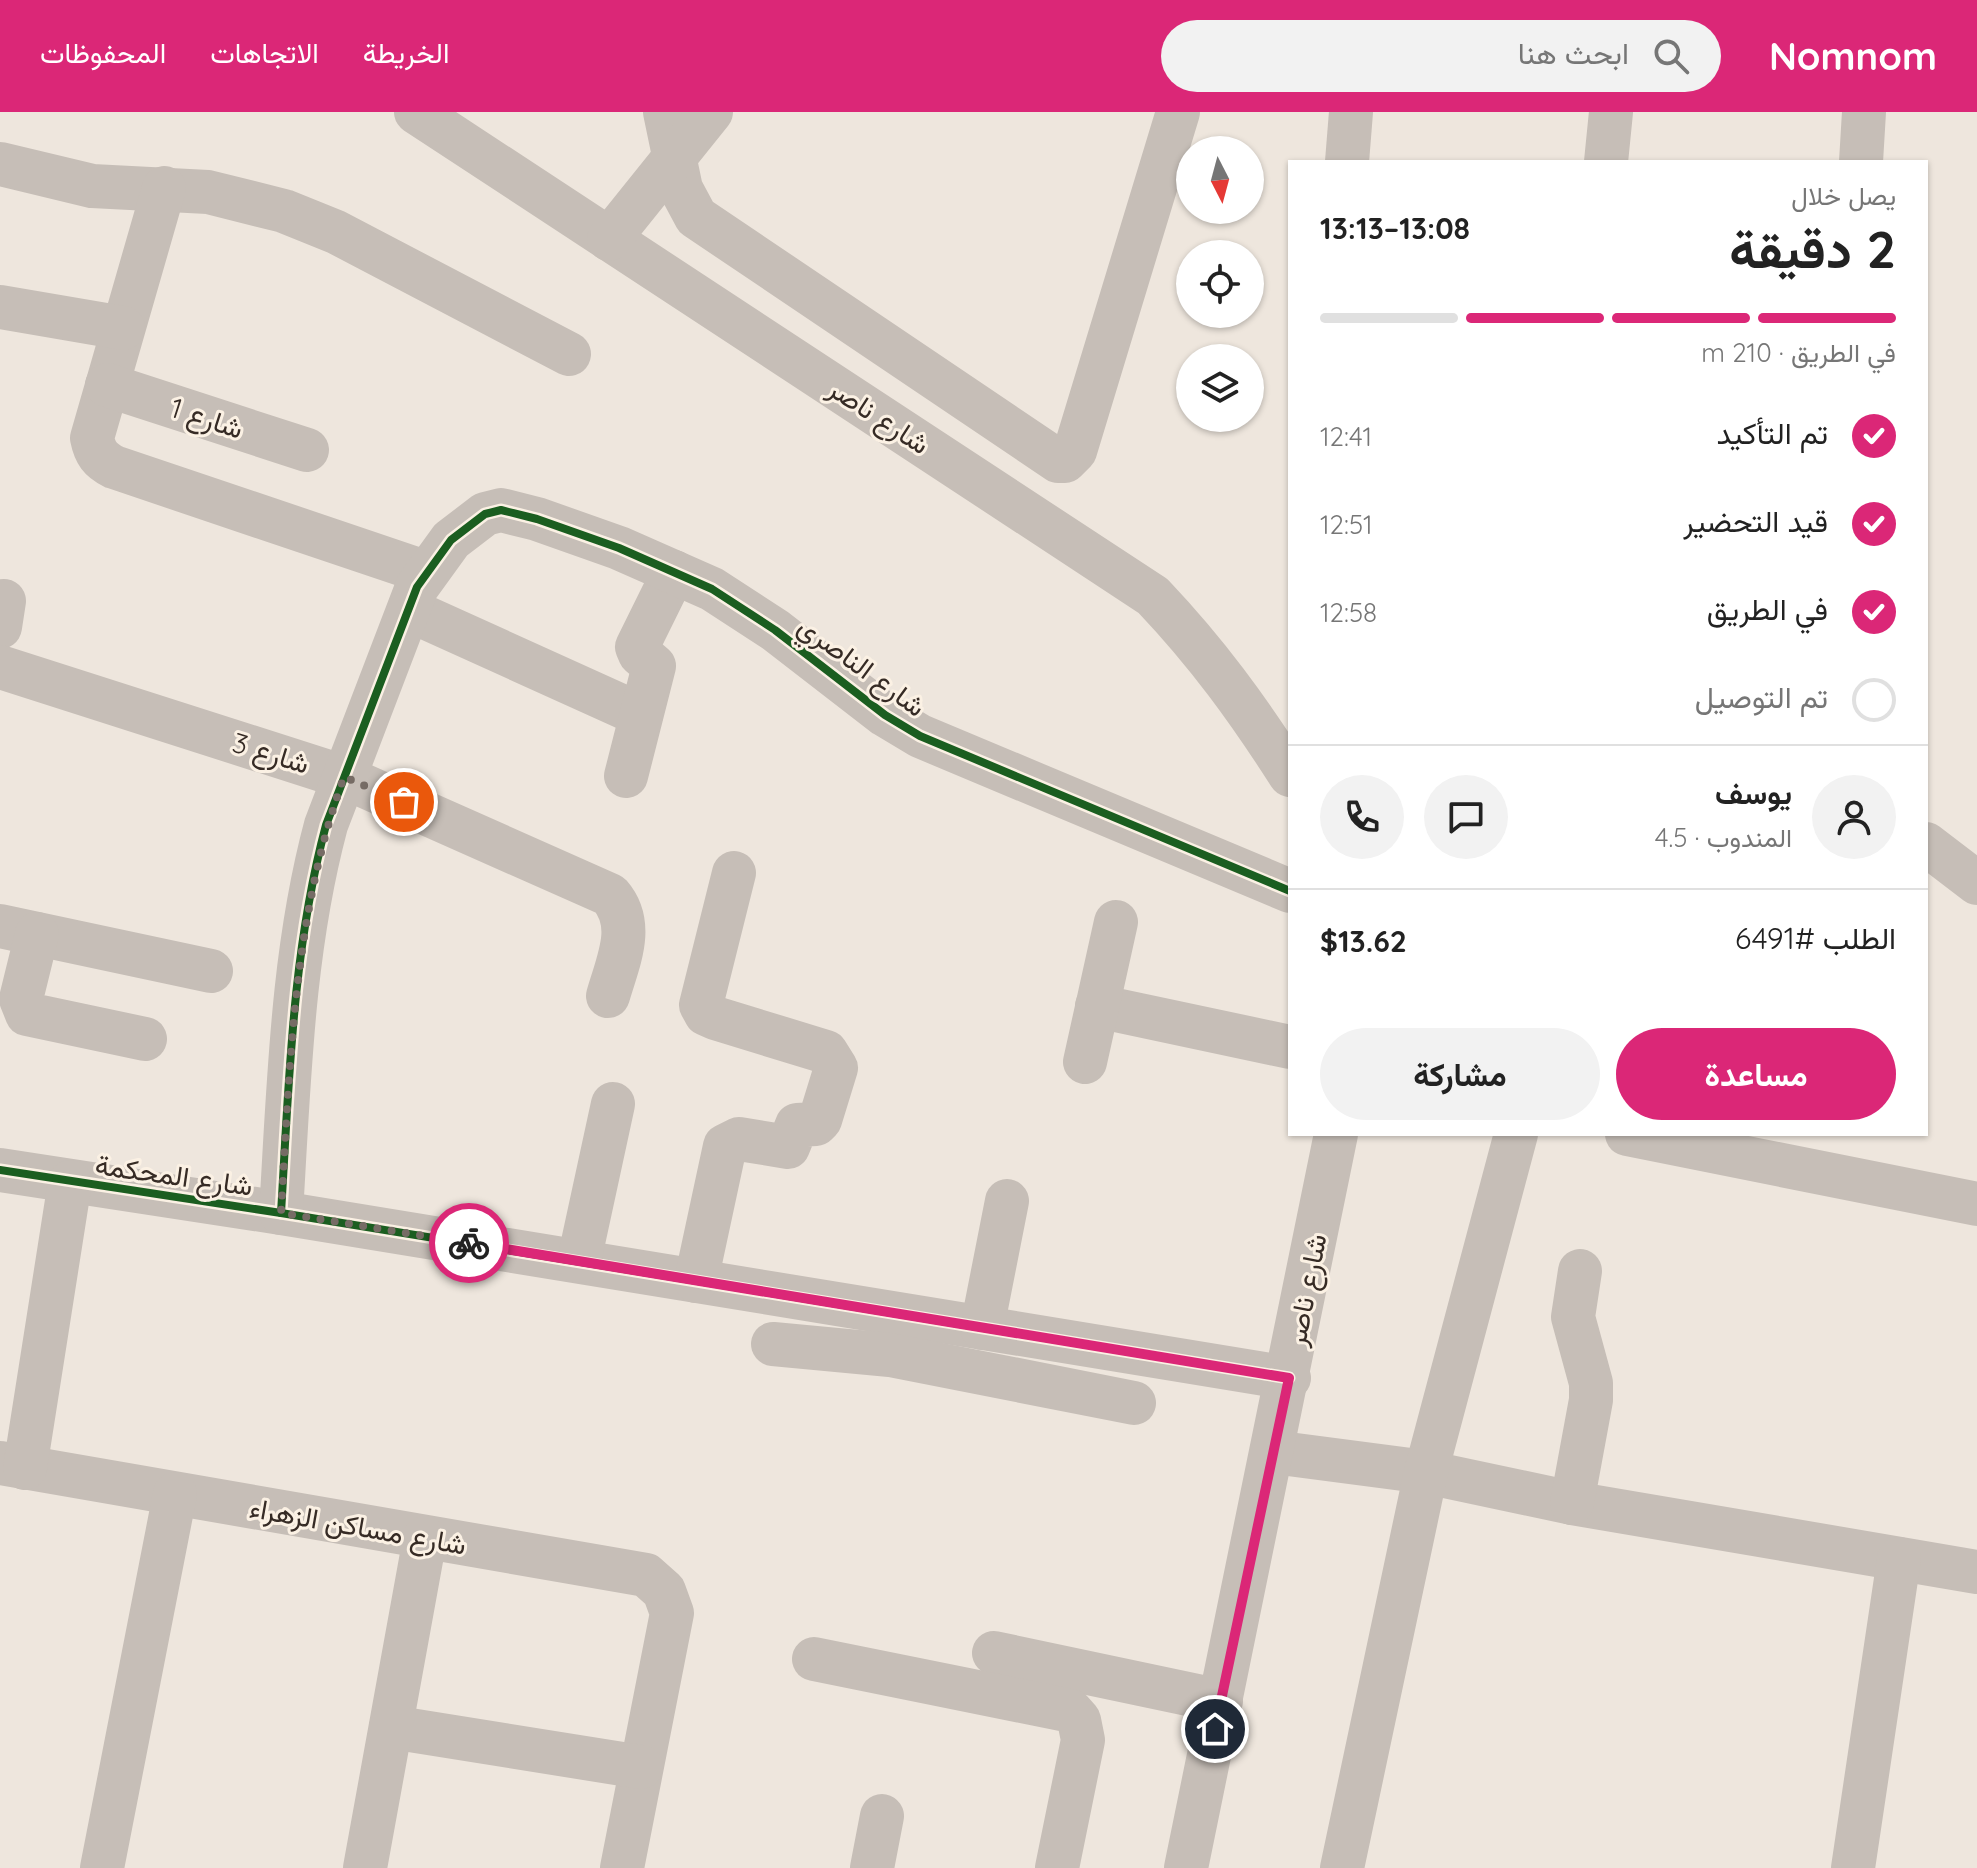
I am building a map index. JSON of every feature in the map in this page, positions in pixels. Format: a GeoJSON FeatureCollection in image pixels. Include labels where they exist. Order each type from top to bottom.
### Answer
{"type":"FeatureCollection","features":[{"type":"Feature","properties":{"kind":"street","name":"شارع ناصر"},"geometry":{"type":"LineString","coordinates":[[416,112],[1153,596],[1205,651],[1251,712],[1288,772]]}},
{"type":"Feature","properties":{"kind":"street"},"geometry":{"type":"LineString","coordinates":[[665,112],[681,189],[696,217],[1058,461],[1071,457],[1075,451],[1178,112]]}},
{"type":"Feature","properties":{"kind":"street"},"geometry":{"type":"LineString","coordinates":[[609,239],[711,112]]}},
{"type":"Feature","properties":{"kind":"street"},"geometry":{"type":"LineString","coordinates":[[1347,160],[1351,112]]}},
{"type":"Feature","properties":{"kind":"street"},"geometry":{"type":"LineString","coordinates":[[1606,160],[1611,112]]}},
{"type":"Feature","properties":{"kind":"street"},"geometry":{"type":"LineString","coordinates":[[1861,160],[1864,112]]}},
{"type":"Feature","properties":{"kind":"street"},"geometry":{"type":"LineString","coordinates":[[0,164],[92,186],[164,188],[230,196],[310,221],[569,354]]}},
{"type":"Feature","properties":{"kind":"street"},"geometry":{"type":"LineString","coordinates":[[164,188],[92,438],[102,461],[417,591],[641,715]]}},
{"type":"Feature","properties":{"kind":"street"},"geometry":{"type":"LineString","coordinates":[[0,307],[123,328]]}},
{"type":"Feature","properties":{"kind":"street","name":"شارع 1"},"geometry":{"type":"LineString","coordinates":[[107,385],[307,450]]}},
{"type":"Feature","properties":{"kind":"street","name":"شارع الناصري"},"geometry":{"type":"LineString","coordinates":[[417,591],[451,540],[485,514],[501,510],[561,527],[674,572],[744,608],[885,715],[920,736],[1288,890]]}},
{"type":"Feature","properties":{"kind":"street"},"geometry":{"type":"LineString","coordinates":[[626,776],[654,666],[640,654],[637,647],[674,572]]}},
{"type":"Feature","properties":{"kind":"street"},"geometry":{"type":"LineString","coordinates":[[281,1213],[297,977],[317,859],[344,777],[417,591]]}},
{"type":"Feature","properties":{"kind":"street","name":"شارع 3"},"geometry":{"type":"LineString","coordinates":[[0,667],[344,777],[610,895],[620,906],[625,922],[608,996]]}},
{"type":"Feature","properties":{"kind":"street"},"geometry":{"type":"LineString","coordinates":[[1928,846],[1977,883]]}},
{"type":"Feature","properties":{"kind":"street"},"geometry":{"type":"LineString","coordinates":[[696,1281],[725,1146],[739,1139],[788,1147],[797,1125],[816,1124],[820,1120],[836,1068],[826,1052],[715,1018],[706,1014],[701,1005],[734,873]]}},
{"type":"Feature","properties":{"kind":"street"},"geometry":{"type":"LineString","coordinates":[[1085,1062],[1116,922]]}},
{"type":"Feature","properties":{"kind":"street"},"geometry":{"type":"LineString","coordinates":[[145,1039],[27,1014],[21,999],[18,930],[211,971]]}},
{"type":"Feature","properties":{"kind":"street"},"geometry":{"type":"LineString","coordinates":[[1097,1006],[1288,1047]]}},
{"type":"Feature","properties":{"kind":"street"},"geometry":{"type":"LineString","coordinates":[[579,1261],[613,1104]]}},
{"type":"Feature","properties":{"kind":"street","name":"شارع ناصر"},"geometry":{"type":"LineString","coordinates":[[1186,1868],[1289,1378],[1336,1136]]}},
{"type":"Feature","properties":{"kind":"street"},"geometry":{"type":"LineString","coordinates":[[1342,1868],[1426,1472],[1515,1136]]}},
{"type":"Feature","properties":{"kind":"street"},"geometry":{"type":"LineString","coordinates":[[1637,1136],[1977,1204]]}},
{"type":"Feature","properties":{"kind":"street","name":"شارع المحكمة"},"geometry":{"type":"LineString","coordinates":[[0,1170],[1289,1378]]}},
{"type":"Feature","properties":{"kind":"street"},"geometry":{"type":"LineString","coordinates":[[12,1465],[70,1182]]}},
{"type":"Feature","properties":{"kind":"street"},"geometry":{"type":"LineString","coordinates":[[982,1328],[1007,1201]]}},
{"type":"Feature","properties":{"kind":"street"},"geometry":{"type":"LineString","coordinates":[[1572,1503],[1591,1400],[1591,1383],[1573,1317],[1580,1271]]}},
{"type":"Feature","properties":{"kind":"street"},"geometry":{"type":"LineString","coordinates":[[819,1301],[793,1346],[902,1357],[1134,1403]]}},
{"type":"Feature","properties":{"kind":"street"},"geometry":{"type":"LineString","coordinates":[[1273,1452],[1426,1472],[1572,1503],[1977,1572]]}},
{"type":"Feature","properties":{"kind":"street","name":"شارع مساكن الزهراء"},"geometry":{"type":"LineString","coordinates":[[12,1465],[646,1575],[664,1591],[672,1613],[622,1868]]}},
{"type":"Feature","properties":{"kind":"street"},"geometry":{"type":"LineString","coordinates":[[102,1868],[175,1494]]}},
{"type":"Feature","properties":{"kind":"street"},"geometry":{"type":"LineString","coordinates":[[365,1868],[425,1538]]}},
{"type":"Feature","properties":{"kind":"street"},"geometry":{"type":"LineString","coordinates":[[1853,1868],[1899,1559]]}},
{"type":"Feature","properties":{"kind":"street"},"geometry":{"type":"LineString","coordinates":[[994,1653],[1221,1701]]}},
{"type":"Feature","properties":{"kind":"street"},"geometry":{"type":"LineString","coordinates":[[814,1659],[1071,1711],[1079,1720],[1083,1740],[1057,1868]]}},
{"type":"Feature","properties":{"kind":"street"},"geometry":{"type":"LineString","coordinates":[[391,1727],[641,1767]]}},
{"type":"Feature","properties":{"kind":"street"},"geometry":{"type":"LineString","coordinates":[[872,1868],[882,1816]]}},
{"type":"Feature","properties":{"kind":"cycle path"},"geometry":{"type":"LineString","coordinates":[[281,1213],[299,969],[326,825],[417,587],[451,540],[485,514],[501,510],[537,519],[619,548],[712,589],[775,630],[885,715],[920,736],[1288,890]]}},
{"type":"Feature","properties":{"kind":"cycle path"},"geometry":{"type":"LineString","coordinates":[[0,1170],[1289,1378]]}},
{"type":"Feature","properties":{"kind":"way so far"},"geometry":{"type":"LineString","coordinates":[[404,802],[344,777],[326,825],[317,859],[292,1020],[281,1213],[469,1243]]}},
{"type":"Feature","properties":{"kind":"route"},"geometry":{"type":"LineString","coordinates":[[469,1243],[1289,1378],[1215,1729]]}}]}
